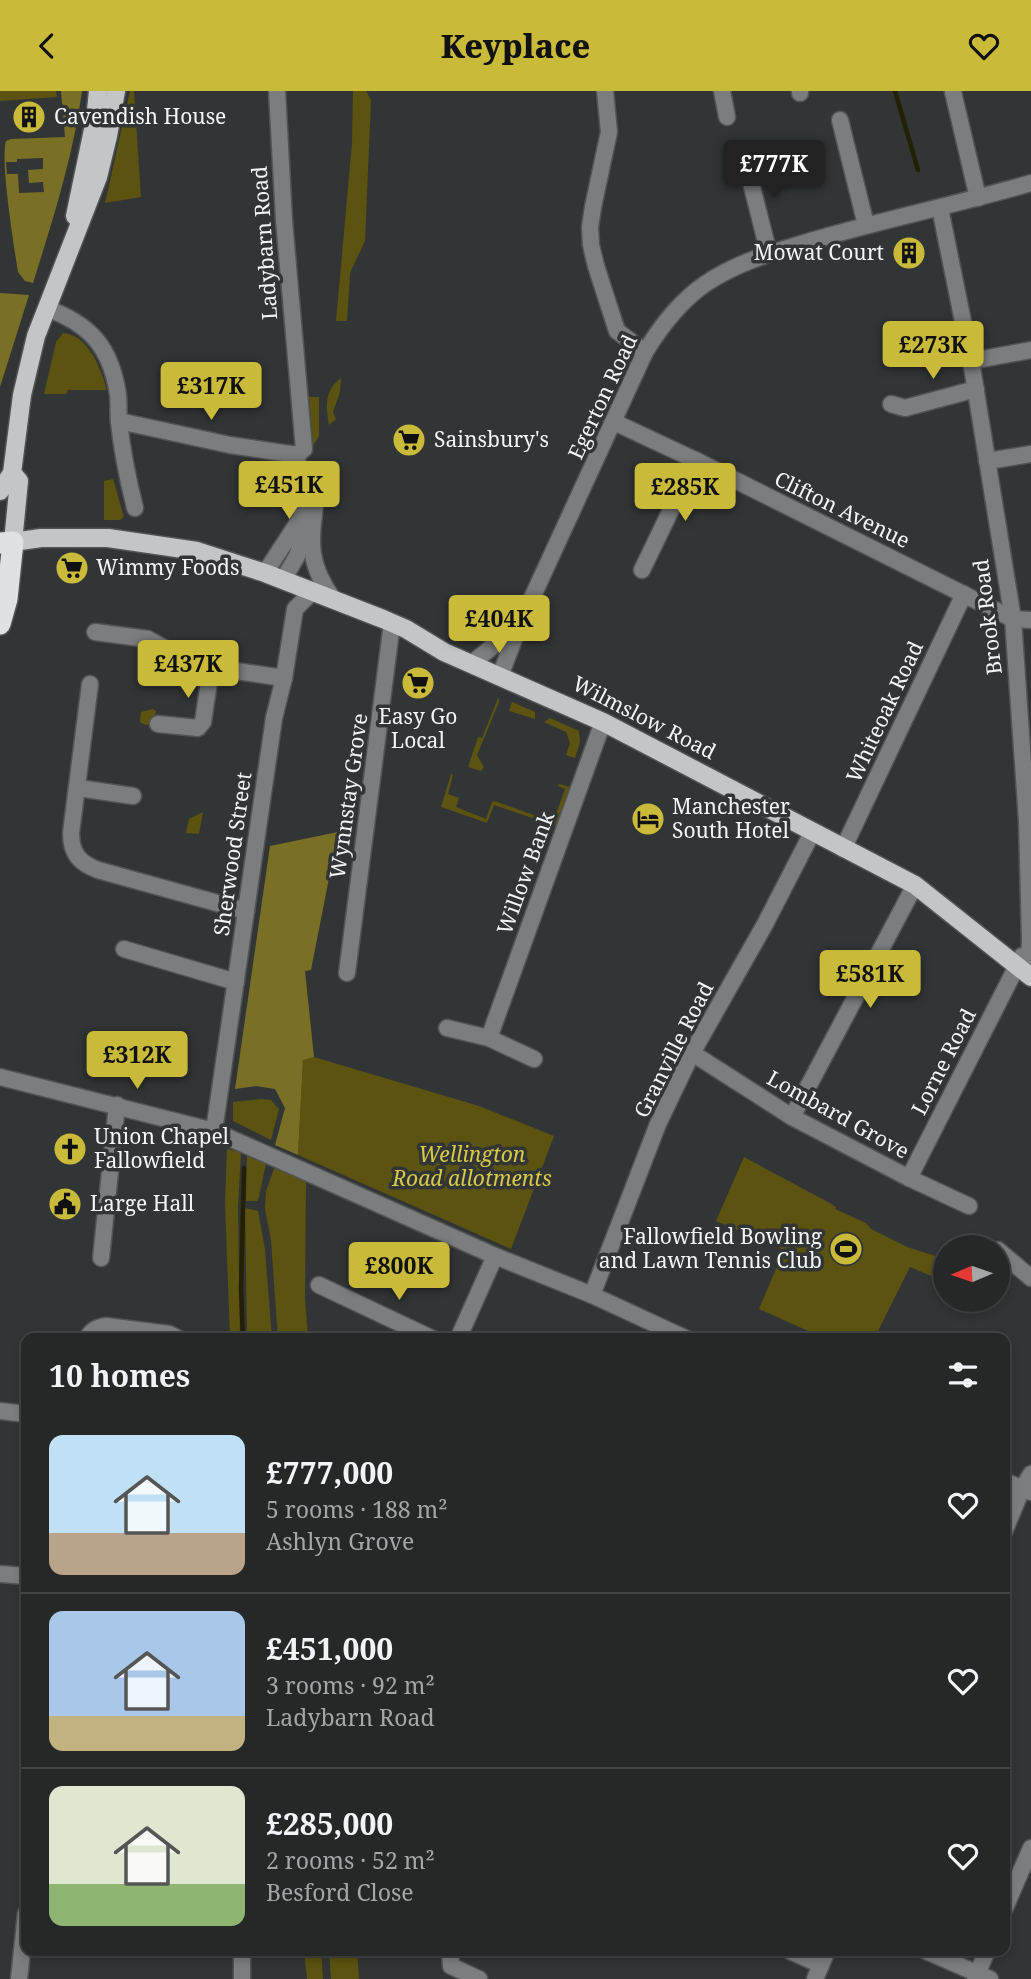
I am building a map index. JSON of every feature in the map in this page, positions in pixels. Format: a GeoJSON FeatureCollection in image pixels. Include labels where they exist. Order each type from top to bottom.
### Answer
{"type":"FeatureCollection","features":[{"type":"Feature","properties":{"kind":"highway"},"geometry":{"type":"LineString","coordinates":[[0,624],[7,599],[7,543]]}},
{"type":"Feature","properties":{"kind":"main road"},"geometry":{"type":"LineString","coordinates":[[67,257],[98,91]]}},
{"type":"Feature","properties":{"kind":"main road"},"geometry":{"type":"LineString","coordinates":[[0,491],[12,473],[22,395],[36,336],[98,177],[116,91]]}},
{"type":"Feature","properties":{"kind":"main road"},"geometry":{"type":"LineString","coordinates":[[7,543],[19,481],[12,473]]}},
{"type":"Feature","properties":{"kind":"main road","name":"Wilmslow Road"},"geometry":{"type":"LineString","coordinates":[[7,543],[41,538],[108,538],[197,551],[265,573],[392,623],[444,652],[603,722],[915,885],[1025,972]]}},
{"type":"Feature","properties":{"kind":"street","name":"Ladybarn Road"},"geometry":{"type":"LineString","coordinates":[[277,91],[284,220],[304,449],[297,455],[302,515]]}},
{"type":"Feature","properties":{"kind":"street"},"geometry":{"type":"LineString","coordinates":[[605,91],[609,132],[593,207],[590,227],[592,245],[617,331],[645,352]]}},
{"type":"Feature","properties":{"kind":"street"},"geometry":{"type":"LineString","coordinates":[[722,91],[727,117]]}},
{"type":"Feature","properties":{"kind":"street"},"geometry":{"type":"LineString","coordinates":[[953,92],[978,198]]}},
{"type":"Feature","properties":{"kind":"street"},"geometry":{"type":"LineString","coordinates":[[841,120],[866,225]]}},
{"type":"Feature","properties":{"kind":"street"},"geometry":{"type":"LineString","coordinates":[[744,155],[769,254]]}},
{"type":"Feature","properties":{"kind":"street","name":"Egerton Road"},"geometry":{"type":"LineString","coordinates":[[500,676],[520,624],[645,352],[667,320],[703,286],[718,276],[769,254],[866,225],[1031,183]]}},
{"type":"Feature","properties":{"kind":"street","name":"Brook Road"},"geometry":{"type":"LineString","coordinates":[[940,208],[976,389],[1013,619],[1029,821],[1030,942],[1025,972]]}},
{"type":"Feature","properties":{"kind":"street"},"geometry":{"type":"LineString","coordinates":[[46,308],[71,317],[90,332],[99,343],[113,373],[125,465],[135,508]]}},
{"type":"Feature","properties":{"kind":"street"},"geometry":{"type":"LineString","coordinates":[[971,361],[1031,350]]}},
{"type":"Feature","properties":{"kind":"street"},"geometry":{"type":"LineString","coordinates":[[891,404],[905,408],[976,389]]}},
{"type":"Feature","properties":{"kind":"street"},"geometry":{"type":"LineString","coordinates":[[118,421],[230,445],[297,455]]}},
{"type":"Feature","properties":{"kind":"street","name":"Clifton Avenue"},"geometry":{"type":"LineString","coordinates":[[614,422],[1013,619]]}},
{"type":"Feature","properties":{"kind":"street"},"geometry":{"type":"LineString","coordinates":[[987,461],[1031,454]]}},
{"type":"Feature","properties":{"kind":"street"},"geometry":{"type":"LineString","coordinates":[[640,561],[695,460]]}},
{"type":"Feature","properties":{"kind":"street"},"geometry":{"type":"LineString","coordinates":[[265,573],[316,497]]}},
{"type":"Feature","properties":{"kind":"street"},"geometry":{"type":"LineString","coordinates":[[283,580],[297,556],[316,497]]}},
{"type":"Feature","properties":{"kind":"street"},"geometry":{"type":"LineString","coordinates":[[316,497],[313,559],[320,580],[333,599]]}},
{"type":"Feature","properties":{"kind":"street","name":"Sherwood Street"},"geometry":{"type":"LineString","coordinates":[[214,1131],[274,718],[284,678],[295,609],[312,591]]}},
{"type":"Feature","properties":{"kind":"street","name":"Whiteoak Road"},"geometry":{"type":"LineString","coordinates":[[843,849],[964,594]]}},
{"type":"Feature","properties":{"kind":"street"},"geometry":{"type":"LineString","coordinates":[[1013,619],[1031,620]]}},
{"type":"Feature","properties":{"kind":"street","name":"Wynnstay Grove"},"geometry":{"type":"LineString","coordinates":[[347,973],[392,623]]}},
{"type":"Feature","properties":{"kind":"street","name":"Egerton Road"},"geometry":{"type":"LineString","coordinates":[[471,664],[520,624]]}},
{"type":"Feature","properties":{"kind":"street"},"geometry":{"type":"LineString","coordinates":[[95,632],[148,639],[165,646],[180,658],[195,665],[284,678]]}},
{"type":"Feature","properties":{"kind":"street"},"geometry":{"type":"LineString","coordinates":[[158,725],[198,728],[203,722],[211,668]]}},
{"type":"Feature","properties":{"kind":"street"},"geometry":{"type":"LineString","coordinates":[[90,684],[79,759],[71,846],[79,860],[87,866],[246,911]]}},
{"type":"Feature","properties":{"kind":"street","name":"Willow Bank"},"geometry":{"type":"LineString","coordinates":[[489,1038],[603,722]]}},
{"type":"Feature","properties":{"kind":"street"},"geometry":{"type":"LineString","coordinates":[[78,788],[133,796]]}},
{"type":"Feature","properties":{"kind":"street","name":"Granville Road"},"geometry":{"type":"LineString","coordinates":[[592,1295],[657,1124],[692,1053],[764,926],[812,833]]}},
{"type":"Feature","properties":{"kind":"street"},"geometry":{"type":"LineString","coordinates":[[792,1117],[915,885]]}},
{"type":"Feature","properties":{"kind":"street"},"geometry":{"type":"LineString","coordinates":[[124,949],[236,982]]}},
{"type":"Feature","properties":{"kind":"street","name":"Lorne Road"},"geometry":{"type":"LineString","coordinates":[[909,1178],[1025,972]]}},
{"type":"Feature","properties":{"kind":"street"},"geometry":{"type":"LineString","coordinates":[[447,1028],[489,1038],[534,1059]]}},
{"type":"Feature","properties":{"kind":"street","name":"Lombard Grove"},"geometry":{"type":"LineString","coordinates":[[692,1053],[792,1117],[969,1206]]}},
{"type":"Feature","properties":{"kind":"street"},"geometry":{"type":"LineString","coordinates":[[0,1077],[214,1131],[495,1256],[592,1295],[670,1333]]}},
{"type":"Feature","properties":{"kind":"street"},"geometry":{"type":"LineString","coordinates":[[101,1258],[117,1105]]}},
{"type":"Feature","properties":{"kind":"street"},"geometry":{"type":"LineString","coordinates":[[460,1333],[495,1256]]}},
{"type":"Feature","properties":{"kind":"street"},"geometry":{"type":"LineString","coordinates":[[1010,1260],[1031,1278]]}},
{"type":"Feature","properties":{"kind":"street"},"geometry":{"type":"LineString","coordinates":[[318,1285],[420,1333]]}},
{"type":"Feature","properties":{"kind":"street"},"geometry":{"type":"LineString","coordinates":[[90,1333],[97,1327],[106,1326],[161,1333]]}},
{"type":"Feature","properties":{"kind":"street"},"geometry":{"type":"LineString","coordinates":[[0,1411],[21,1413]]}},
{"type":"Feature","properties":{"kind":"street"},"geometry":{"type":"LineString","coordinates":[[1010,1521],[1027,1490],[1031,1474]]}},
{"type":"Feature","properties":{"kind":"street"},"geometry":{"type":"LineString","coordinates":[[1010,1483],[1027,1490]]}},
{"type":"Feature","properties":{"kind":"street"},"geometry":{"type":"LineString","coordinates":[[0,1574],[21,1576]]}},
{"type":"Feature","properties":{"kind":"street"},"geometry":{"type":"LineString","coordinates":[[1010,1896],[1031,1848]]}},
{"type":"Feature","properties":{"kind":"street"},"geometry":{"type":"LineString","coordinates":[[19,1979],[21,1956]]}},
{"type":"Feature","properties":{"kind":"street"},"geometry":{"type":"LineString","coordinates":[[242,1956],[242,1979]]}},
{"type":"Feature","properties":{"kind":"street"},"geometry":{"type":"LineString","coordinates":[[801,1956],[821,1965]]}},
{"type":"Feature","properties":{"kind":"street"},"geometry":{"type":"LineString","coordinates":[[937,1956],[981,1977],[986,1956]]}},
{"type":"Feature","properties":{"kind":"street"},"geometry":{"type":"LineString","coordinates":[[451,1966],[479,1979]]}},
{"type":"Feature","properties":{"kind":"green space"},"geometry":{"type":"Polygon","coordinates":[[[0,91],[56,91],[57,97],[0,101],[0,91]]]}},
{"type":"Feature","properties":{"kind":"green space"},"geometry":{"type":"Polygon","coordinates":[[[130,91],[134,91],[141,197],[105,203],[130,91]]]}},
{"type":"Feature","properties":{"kind":"green space"},"geometry":{"type":"Polygon","coordinates":[[[353,91],[366,91],[371,100],[365,241],[350,273],[347,321],[336,321],[352,143],[353,91]]]}},
{"type":"Feature","properties":{"kind":"green space"},"geometry":{"type":"Polygon","coordinates":[[[63,333],[72,335],[87,346],[107,390],[68,390],[66,394],[44,394],[56,342],[63,333]]]}},
{"type":"Feature","properties":{"kind":"green space"},"geometry":{"type":"Polygon","coordinates":[[[341,378],[340,392],[333,412],[336,419],[329,425],[329,394],[341,378]]]}},
{"type":"Feature","properties":{"kind":"green space"},"geometry":{"type":"Polygon","coordinates":[[[309,397],[319,397],[319,436],[313,446],[309,397]]]}},
{"type":"Feature","properties":{"kind":"green space"},"geometry":{"type":"Polygon","coordinates":[[[113,479],[124,517],[120,520],[104,520],[104,481],[113,479]]]}},
{"type":"Feature","properties":{"kind":"green space"},"geometry":{"type":"Polygon","coordinates":[[[499,696],[477,755],[484,767],[481,771],[468,767],[478,737],[482,738],[499,696]]]}},
{"type":"Feature","properties":{"kind":"green space"},"geometry":{"type":"Polygon","coordinates":[[[512,702],[535,712],[535,719],[509,711],[512,702]]]}},
{"type":"Feature","properties":{"kind":"green space"},"geometry":{"type":"Polygon","coordinates":[[[153,709],[156,711],[153,723],[146,725],[140,722],[141,712],[153,709]]]}},
{"type":"Feature","properties":{"kind":"green space"},"geometry":{"type":"Polygon","coordinates":[[[550,718],[579,731],[580,742],[575,758],[566,755],[570,743],[566,732],[544,722],[550,718]]]}},
{"type":"Feature","properties":{"kind":"green space"},"geometry":{"type":"Polygon","coordinates":[[[451,774],[453,775],[448,794],[459,798],[456,807],[486,819],[492,802],[495,801],[553,822],[565,789],[558,786],[570,787],[556,826],[494,805],[487,823],[441,807],[451,774]]]}},
{"type":"Feature","properties":{"kind":"green space"},"geometry":{"type":"Polygon","coordinates":[[[203,812],[199,834],[186,833],[189,819],[203,812]]]}},
{"type":"Feature","properties":{"kind":"green space","name":"Wellington Road allotments"},"geometry":{"type":"Polygon","coordinates":[[[314,1057],[479,1106],[554,1136],[511,1249],[298,1155],[303,1059],[314,1057]]]}},
{"type":"Feature","properties":{"kind":"green space"},"geometry":{"type":"Polygon","coordinates":[[[271,1100],[279,1109],[271,1140],[233,1121],[233,1102],[271,1100]]]}},
{"type":"Feature","properties":{"kind":"green space"},"geometry":{"type":"Polygon","coordinates":[[[227,1149],[241,1152],[238,1208],[240,1333],[230,1333],[225,1202],[227,1149]]]}},
{"type":"Feature","properties":{"kind":"green space"},"geometry":{"type":"Polygon","coordinates":[[[247,1154],[266,1163],[257,1201],[246,1201],[247,1154]]]}},
{"type":"Feature","properties":{"kind":"green space","name":"Fallowfield Bowling and Lawn Tennis Club"},"geometry":{"type":"Polygon","coordinates":[[[744,1157],[828,1202],[836,1207],[835,1209],[866,1223],[871,1229],[907,1247],[933,1255],[933,1277],[910,1267],[877,1333],[813,1333],[759,1309],[784,1250],[716,1221],[744,1157]]]}},
{"type":"Feature","properties":{"kind":"green space"},"geometry":{"type":"Polygon","coordinates":[[[275,1166],[306,1182],[305,1298],[308,1333],[278,1333],[271,1240],[265,1209],[266,1191],[275,1166]]]}},
{"type":"Feature","properties":{"kind":"green space"},"geometry":{"type":"Polygon","coordinates":[[[245,1208],[258,1211],[265,1249],[272,1333],[247,1333],[245,1208]]]}},
{"type":"Feature","properties":{"kind":"green space"},"geometry":{"type":"Polygon","coordinates":[[[305,1956],[321,1956],[323,1979],[307,1979],[305,1956]]]}},
{"type":"Feature","properties":{"kind":"green space"},"geometry":{"type":"Polygon","coordinates":[[[329,1956],[357,1956],[359,1979],[331,1979],[329,1956]]]}},
{"type":"Feature","properties":{"kind":"shaded area"},"geometry":{"type":"Polygon","coordinates":[[[61,91],[82,91],[68,164],[33,283],[25,281],[18,272],[6,184],[5,151],[6,141],[65,137],[61,91]],[[43,158],[6,162],[7,174],[18,174],[19,193],[44,192],[43,182],[29,183],[28,170],[43,169],[43,158]]]}},
{"type":"Feature","properties":{"kind":"shaded area"},"geometry":{"type":"Polygon","coordinates":[[[0,293],[29,295],[0,387],[0,293]]]}},
{"type":"Feature","properties":{"kind":"shaded area"},"geometry":{"type":"Polygon","coordinates":[[[338,832],[311,970],[305,971],[314,1057],[303,1060],[298,1155],[275,1145],[285,1108],[275,1089],[256,1086],[235,1089],[270,846],[338,832]]]}},
{"type":"Feature","properties":{"kind":"waterway"},"geometry":{"type":"LineString","coordinates":[[895,91],[918,170]]}},
{"type":"Feature","properties":{"kind":"waterway"},"geometry":{"type":"LineString","coordinates":[[243,1333],[244,1168]]}},
{"type":"Feature","properties":{"kind":"place","name":"Cavendish House"},"geometry":{"type":"Point","coordinates":[29,117]}},
{"type":"Feature","properties":{"kind":"place","name":"Mowat Court"},"geometry":{"type":"Point","coordinates":[909,253]}},
{"type":"Feature","properties":{"kind":"place","name":"Sainsbury's"},"geometry":{"type":"Point","coordinates":[409,440]}},
{"type":"Feature","properties":{"kind":"place","name":"Wimmy Foods"},"geometry":{"type":"Point","coordinates":[72,568]}},
{"type":"Feature","properties":{"kind":"place","name":"Easy Go Local"},"geometry":{"type":"Point","coordinates":[418,683]}},
{"type":"Feature","properties":{"kind":"place","name":"Manchester South Hotel"},"geometry":{"type":"Point","coordinates":[648,819]}},
{"type":"Feature","properties":{"kind":"place","name":"Union Chapel Fallowfield"},"geometry":{"type":"Point","coordinates":[70,1149]}},
{"type":"Feature","properties":{"kind":"place","name":"Large Hall"},"geometry":{"type":"Point","coordinates":[65,1204]}},
{"type":"Feature","properties":{"kind":"place","name":"Fallowfield Bowling and Lawn Tennis Club"},"geometry":{"type":"Point","coordinates":[846,1249]}}]}
